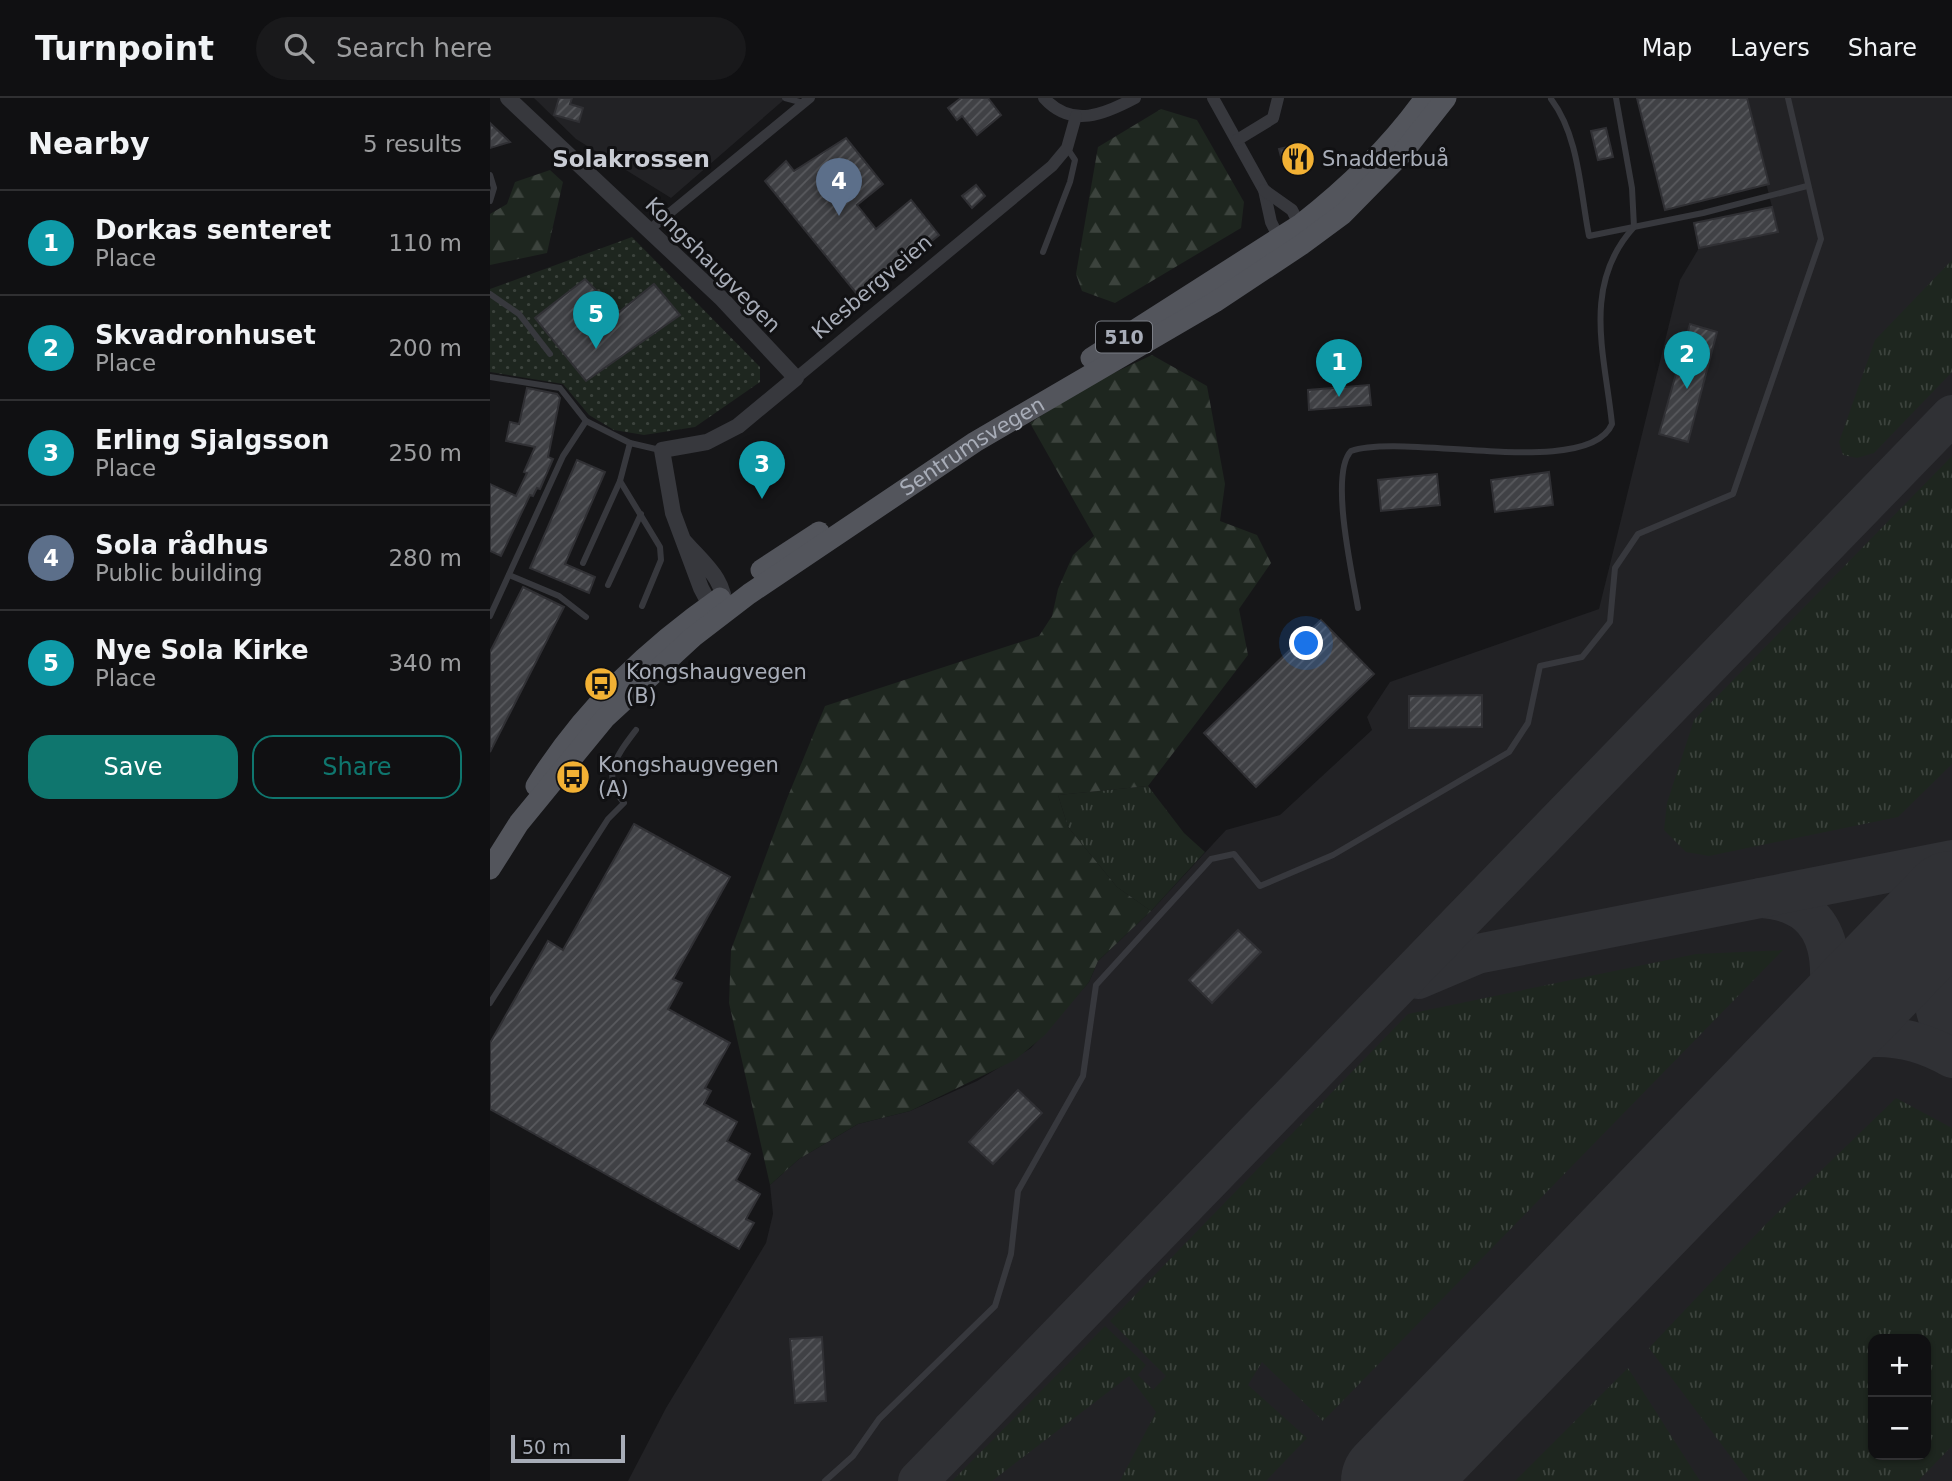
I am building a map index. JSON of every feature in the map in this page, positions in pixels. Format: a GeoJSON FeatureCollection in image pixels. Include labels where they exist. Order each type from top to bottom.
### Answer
{"type":"FeatureCollection","features":[{"type":"Feature","properties":{"kind":"main road","name":"Sentrumsvegen"},"geometry":{"type":"LineString","coordinates":[[490,869],[519,823],[528,799],[558,749],[630,670],[791,549],[1301,224],[1331,200],[1378,153],[1425,98]]}},
{"type":"Feature","properties":{"kind":"main road","name":"Sentrumsvegen"},"geometry":{"type":"LineString","coordinates":[[720,604],[975,443],[1215,302],[1301,245],[1343,214],[1401,155],[1446,98]]}},
{"type":"Feature","properties":{"kind":"street","name":"Kongshaugvegen"},"geometry":{"type":"LineString","coordinates":[[508,98],[722,299],[796,378]]}},
{"type":"Feature","properties":{"kind":"street"},"geometry":{"type":"LineString","coordinates":[[1044,98],[1060,111],[1076,116],[1098,116],[1135,98]]}},
{"type":"Feature","properties":{"kind":"street"},"geometry":{"type":"LineString","coordinates":[[1213,98],[1264,190],[1271,222],[1279,238],[1301,245],[1301,224],[1292,210],[1264,190]]}},
{"type":"Feature","properties":{"kind":"street"},"geometry":{"type":"LineString","coordinates":[[1237,140],[1273,118],[1278,98]]}},
{"type":"Feature","properties":{"kind":"street"},"geometry":{"type":"LineString","coordinates":[[649,230],[807,101]]}},
{"type":"Feature","properties":{"kind":"street","name":"Klesbergveien"},"geometry":{"type":"LineString","coordinates":[[662,450],[707,442],[738,426],[1043,174],[1067,148],[1076,116]]}},
{"type":"Feature","properties":{"kind":"street"},"geometry":{"type":"LineString","coordinates":[[662,450],[667,491],[684,541],[720,604]]}},
{"type":"Feature","properties":{"kind":"lane"},"geometry":{"type":"LineString","coordinates":[[785,98],[807,101]]}},
{"type":"Feature","properties":{"kind":"lane"},"geometry":{"type":"LineString","coordinates":[[1358,608],[1342,472],[1346,456],[1351,451],[1405,448],[1536,452],[1597,443],[1608,433],[1612,424],[1598,315],[1605,275],[1623,239],[1634,227],[1632,188],[1616,98]]}},
{"type":"Feature","properties":{"kind":"lane"},"geometry":{"type":"LineString","coordinates":[[825,1481],[853,1456],[879,1419],[995,1306],[1011,1254],[1018,1191],[1083,1076],[1096,985],[1202,868],[1211,859],[1234,854],[1260,886],[1333,855],[1509,752],[1528,723],[1541,666],[1583,657],[1610,622],[1615,568],[1638,534],[1733,494],[1821,239],[1788,98]]}},
{"type":"Feature","properties":{"kind":"lane"},"geometry":{"type":"LineString","coordinates":[[1551,99],[1564,116],[1572,139],[1589,236],[1703,213],[1807,186]]}},
{"type":"Feature","properties":{"kind":"lane"},"geometry":{"type":"LineString","coordinates":[[1043,252],[1070,182],[1075,160],[1067,148]]}},
{"type":"Feature","properties":{"kind":"lane"},"geometry":{"type":"LineString","coordinates":[[490,175],[494,188],[490,201]]}},
{"type":"Feature","properties":{"kind":"lane"},"geometry":{"type":"LineString","coordinates":[[490,294],[519,314],[550,354]]}},
{"type":"Feature","properties":{"kind":"lane"},"geometry":{"type":"LineString","coordinates":[[490,377],[560,388],[586,421],[630,443],[662,450]]}},
{"type":"Feature","properties":{"kind":"lane"},"geometry":{"type":"LineString","coordinates":[[490,616],[571,441],[586,421]]}},
{"type":"Feature","properties":{"kind":"lane"},"geometry":{"type":"LineString","coordinates":[[583,563],[620,481],[630,443]]}},
{"type":"Feature","properties":{"kind":"lane"},"geometry":{"type":"LineString","coordinates":[[620,481],[655,536],[662,560],[642,606]]}},
{"type":"Feature","properties":{"kind":"lane"},"geometry":{"type":"LineString","coordinates":[[608,585],[640,514]]}},
{"type":"Feature","properties":{"kind":"lane"},"geometry":{"type":"LineString","coordinates":[[509,575],[559,596],[586,617]]}},
{"type":"Feature","properties":{"kind":"lane"},"geometry":{"type":"LineString","coordinates":[[490,1003],[608,819],[624,803],[613,787],[611,773],[615,760],[636,730]]}},
{"type":"Feature","properties":{"kind":"shaded area"},"geometry":{"type":"Polygon","coordinates":[[[534,98],[786,98],[671,198],[576,139],[534,98]]]}},
{"type":"Feature","properties":{"kind":"shaded area"},"geometry":{"type":"Polygon","coordinates":[[[1745,98],[1952,98],[1952,1481],[628,1481],[666,1408],[766,1243],[773,1214],[770,1185],[799,1159],[858,1124],[910,1111],[977,1081],[1031,1048],[1089,982],[1098,961],[1151,911],[1226,830],[1280,815],[1372,730],[1367,717],[1390,682],[1599,609],[1680,280],[1699,248],[1772,207],[1745,98]]]}},
{"type":"Feature","properties":{"kind":"green space"},"geometry":{"type":"Polygon","coordinates":[[[1161,109],[1197,120],[1244,202],[1241,228],[1115,303],[1082,291],[1076,274],[1098,147],[1161,109]]]}},
{"type":"Feature","properties":{"kind":"green space"},"geometry":{"type":"Polygon","coordinates":[[[550,170],[563,182],[547,253],[490,265],[490,214],[507,204],[515,182],[550,170]]]}},
{"type":"Feature","properties":{"kind":"green space"},"geometry":{"type":"Polygon","coordinates":[[[632,237],[760,367],[760,382],[695,427],[644,435],[614,430],[589,415],[563,384],[490,372],[490,289],[632,237]]]}},
{"type":"Feature","properties":{"kind":"green space"},"geometry":{"type":"Polygon","coordinates":[[[1952,260],[1952,372],[1874,453],[1857,458],[1843,455],[1839,442],[1875,340],[1952,260]]]}},
{"type":"Feature","properties":{"kind":"green space"},"geometry":{"type":"Polygon","coordinates":[[[1152,355],[1207,386],[1225,484],[1220,521],[1257,535],[1271,563],[1239,609],[1248,655],[1148,786],[1058,795],[1068,827],[1117,887],[1151,911],[1098,961],[1089,982],[1045,1035],[1015,1060],[910,1111],[858,1124],[799,1159],[770,1185],[729,1003],[731,950],[786,801],[825,706],[1039,636],[1052,616],[1058,589],[1073,555],[1094,536],[1030,423],[1090,384],[1152,355]]]}},
{"type":"Feature","properties":{"kind":"green space"},"geometry":{"type":"Polygon","coordinates":[[[1952,456],[1952,764],[1898,817],[1709,856],[1686,852],[1664,830],[1667,803],[1694,720],[1952,456]]]}},
{"type":"Feature","properties":{"kind":"green space"},"geometry":{"type":"Polygon","coordinates":[[[1148,786],[1184,833],[1205,852],[1151,911],[1117,887],[1068,827],[1058,795],[1148,786]]]}},
{"type":"Feature","properties":{"kind":"green space"},"geometry":{"type":"Polygon","coordinates":[[[1783,950],[1323,1421],[1262,1362],[1248,1385],[1307,1438],[1266,1481],[1120,1481],[1156,1412],[1129,1376],[992,1481],[952,1481],[1105,1326],[1146,1365],[1138,1375],[1153,1390],[1166,1376],[1110,1321],[1408,1014],[1696,954],[1783,950]]]}},
{"type":"Feature","properties":{"kind":"green space"},"geometry":{"type":"Polygon","coordinates":[[[1896,1098],[1952,1128],[1952,1446],[1918,1481],[1749,1481],[1649,1348],[1766,1224],[1896,1098]]]}},
{"type":"Feature","properties":{"kind":"green space"},"geometry":{"type":"Polygon","coordinates":[[[1628,1368],[1700,1481],[1515,1481],[1628,1368]]]}},
{"type":"Feature","properties":{"kind":"building"},"geometry":{"type":"Polygon","coordinates":[[[559,98],[572,98],[570,104],[583,108],[579,122],[554,115],[559,98]]]}},
{"type":"Feature","properties":{"kind":"building"},"geometry":{"type":"Polygon","coordinates":[[[961,98],[988,98],[1001,115],[977,135],[962,116],[957,120],[948,108],[961,98]]]}},
{"type":"Feature","properties":{"kind":"building"},"geometry":{"type":"Polygon","coordinates":[[[1637,98],[1747,98],[1769,184],[1665,210],[1637,98]]]}},
{"type":"Feature","properties":{"kind":"building"},"geometry":{"type":"Polygon","coordinates":[[[490,123],[510,142],[490,148],[490,123]]]}},
{"type":"Feature","properties":{"kind":"building"},"geometry":{"type":"Polygon","coordinates":[[[1606,128],[1613,157],[1598,160],[1591,131],[1606,128]]]}},
{"type":"Feature","properties":{"kind":"building"},"geometry":{"type":"Polygon","coordinates":[[[846,138],[883,184],[857,205],[876,229],[911,200],[939,235],[861,299],[765,181],[786,161],[794,171],[846,138]]]}},
{"type":"Feature","properties":{"kind":"building"},"geometry":{"type":"Polygon","coordinates":[[[1297,145],[1300,160],[1283,164],[1279,149],[1297,145]]]}},
{"type":"Feature","properties":{"kind":"building"},"geometry":{"type":"Polygon","coordinates":[[[976,185],[985,196],[972,208],[962,196],[976,185]]]}},
{"type":"Feature","properties":{"kind":"building"},"geometry":{"type":"Polygon","coordinates":[[[1772,207],[1778,232],[1699,248],[1694,223],[1772,207]]]}},
{"type":"Feature","properties":{"kind":"building"},"geometry":{"type":"Polygon","coordinates":[[[585,279],[618,313],[654,284],[680,315],[586,381],[535,318],[585,279]]]}},
{"type":"Feature","properties":{"kind":"building"},"geometry":{"type":"Polygon","coordinates":[[[1690,324],[1717,332],[1688,442],[1659,434],[1690,324]]]}},
{"type":"Feature","properties":{"kind":"building"},"geometry":{"type":"Polygon","coordinates":[[[1369,385],[1371,405],[1309,410],[1308,390],[1369,385]]]}},
{"type":"Feature","properties":{"kind":"building"},"geometry":{"type":"Polygon","coordinates":[[[527,388],[557,394],[560,398],[548,457],[553,459],[540,489],[537,488],[533,496],[530,495],[501,556],[490,551],[490,484],[516,496],[527,473],[524,472],[535,447],[506,441],[510,422],[519,424],[527,388]]]}},
{"type":"Feature","properties":{"kind":"building"},"geometry":{"type":"Polygon","coordinates":[[[577,460],[605,472],[565,564],[595,577],[589,593],[530,568],[577,460]]]}},
{"type":"Feature","properties":{"kind":"building"},"geometry":{"type":"Polygon","coordinates":[[[1549,472],[1553,505],[1495,512],[1491,480],[1549,472]]]}},
{"type":"Feature","properties":{"kind":"building"},"geometry":{"type":"Polygon","coordinates":[[[1437,474],[1440,505],[1381,511],[1378,480],[1437,474]]]}},
{"type":"Feature","properties":{"kind":"building"},"geometry":{"type":"Polygon","coordinates":[[[523,587],[564,607],[490,752],[490,652],[523,587]]]}},
{"type":"Feature","properties":{"kind":"building"},"geometry":{"type":"Polygon","coordinates":[[[1321,620],[1374,674],[1256,787],[1204,733],[1321,620]]]}},
{"type":"Feature","properties":{"kind":"building"},"geometry":{"type":"Polygon","coordinates":[[[1482,695],[1482,727],[1409,728],[1409,696],[1482,695]]]}},
{"type":"Feature","properties":{"kind":"building"},"geometry":{"type":"Polygon","coordinates":[[[634,824],[730,877],[673,979],[682,983],[668,1009],[730,1043],[705,1088],[711,1091],[704,1104],[737,1122],[727,1141],[750,1154],[736,1180],[760,1194],[746,1219],[754,1223],[739,1249],[490,1109],[490,1043],[548,941],[563,950],[634,824]]]}},
{"type":"Feature","properties":{"kind":"building"},"geometry":{"type":"Polygon","coordinates":[[[1238,930],[1261,952],[1212,1003],[1189,980],[1238,930]]]}},
{"type":"Feature","properties":{"kind":"building"},"geometry":{"type":"Polygon","coordinates":[[[1018,1090],[1042,1113],[993,1164],[969,1142],[1018,1090]]]}},
{"type":"Feature","properties":{"kind":"building"},"geometry":{"type":"Polygon","coordinates":[[[822,1337],[826,1401],[795,1403],[790,1339],[822,1337]]]}},
{"type":"Feature","properties":{"kind":"taxiway"},"geometry":{"type":"LineString","coordinates":[[918,1481],[1952,415]]}},
{"type":"Feature","properties":{"kind":"taxiway"},"geometry":{"type":"LineString","coordinates":[[1418,979],[1477,954],[1952,860]]}},
{"type":"Feature","properties":{"kind":"taxiway"},"geometry":{"type":"LineString","coordinates":[[1761,898],[1787,903],[1807,913],[1820,928],[1827,947],[1830,968],[1821,1037]]}},
{"type":"Feature","properties":{"kind":"taxiway"},"geometry":{"type":"LineString","coordinates":[[1952,906],[1937,940],[1932,977],[1937,1014],[1952,1048]]}},
{"type":"Feature","properties":{"kind":"taxiway"},"geometry":{"type":"LineString","coordinates":[[1791,1069],[1829,1046],[1870,1037],[1912,1041],[1952,1058]]}},
{"type":"Feature","properties":{"kind":"runway"},"geometry":{"type":"LineString","coordinates":[[1392,1481],[1952,902]]}},
{"type":"Feature","properties":{"kind":"place","name":"Snadderbuå"},"geometry":{"type":"Point","coordinates":[1298,159]}},
{"type":"Feature","properties":{"kind":"place","name":"Sola rådhus"},"geometry":{"type":"Point","coordinates":[839,216]}},
{"type":"Feature","properties":{"kind":"place","name":"Nye Sola Kirke"},"geometry":{"type":"Point","coordinates":[596,349]}},
{"type":"Feature","properties":{"kind":"place","name":"Skvadronhuset"},"geometry":{"type":"Point","coordinates":[1687,389]}},
{"type":"Feature","properties":{"kind":"place","name":"Dorkas senteret"},"geometry":{"type":"Point","coordinates":[1339,397]}},
{"type":"Feature","properties":{"kind":"place","name":"Erling Sjalgsson"},"geometry":{"type":"Point","coordinates":[762,499]}},
{"type":"Feature","properties":{"kind":"place","name":"Kongshaugvegen (B)"},"geometry":{"type":"Point","coordinates":[601,684]}},
{"type":"Feature","properties":{"kind":"place","name":"Kongshaugvegen (A)"},"geometry":{"type":"Point","coordinates":[573,777]}},
{"type":"Feature","properties":{"kind":"district","name":"Solakrossen"},"geometry":{"type":"Point","coordinates":[631,159]}}]}
